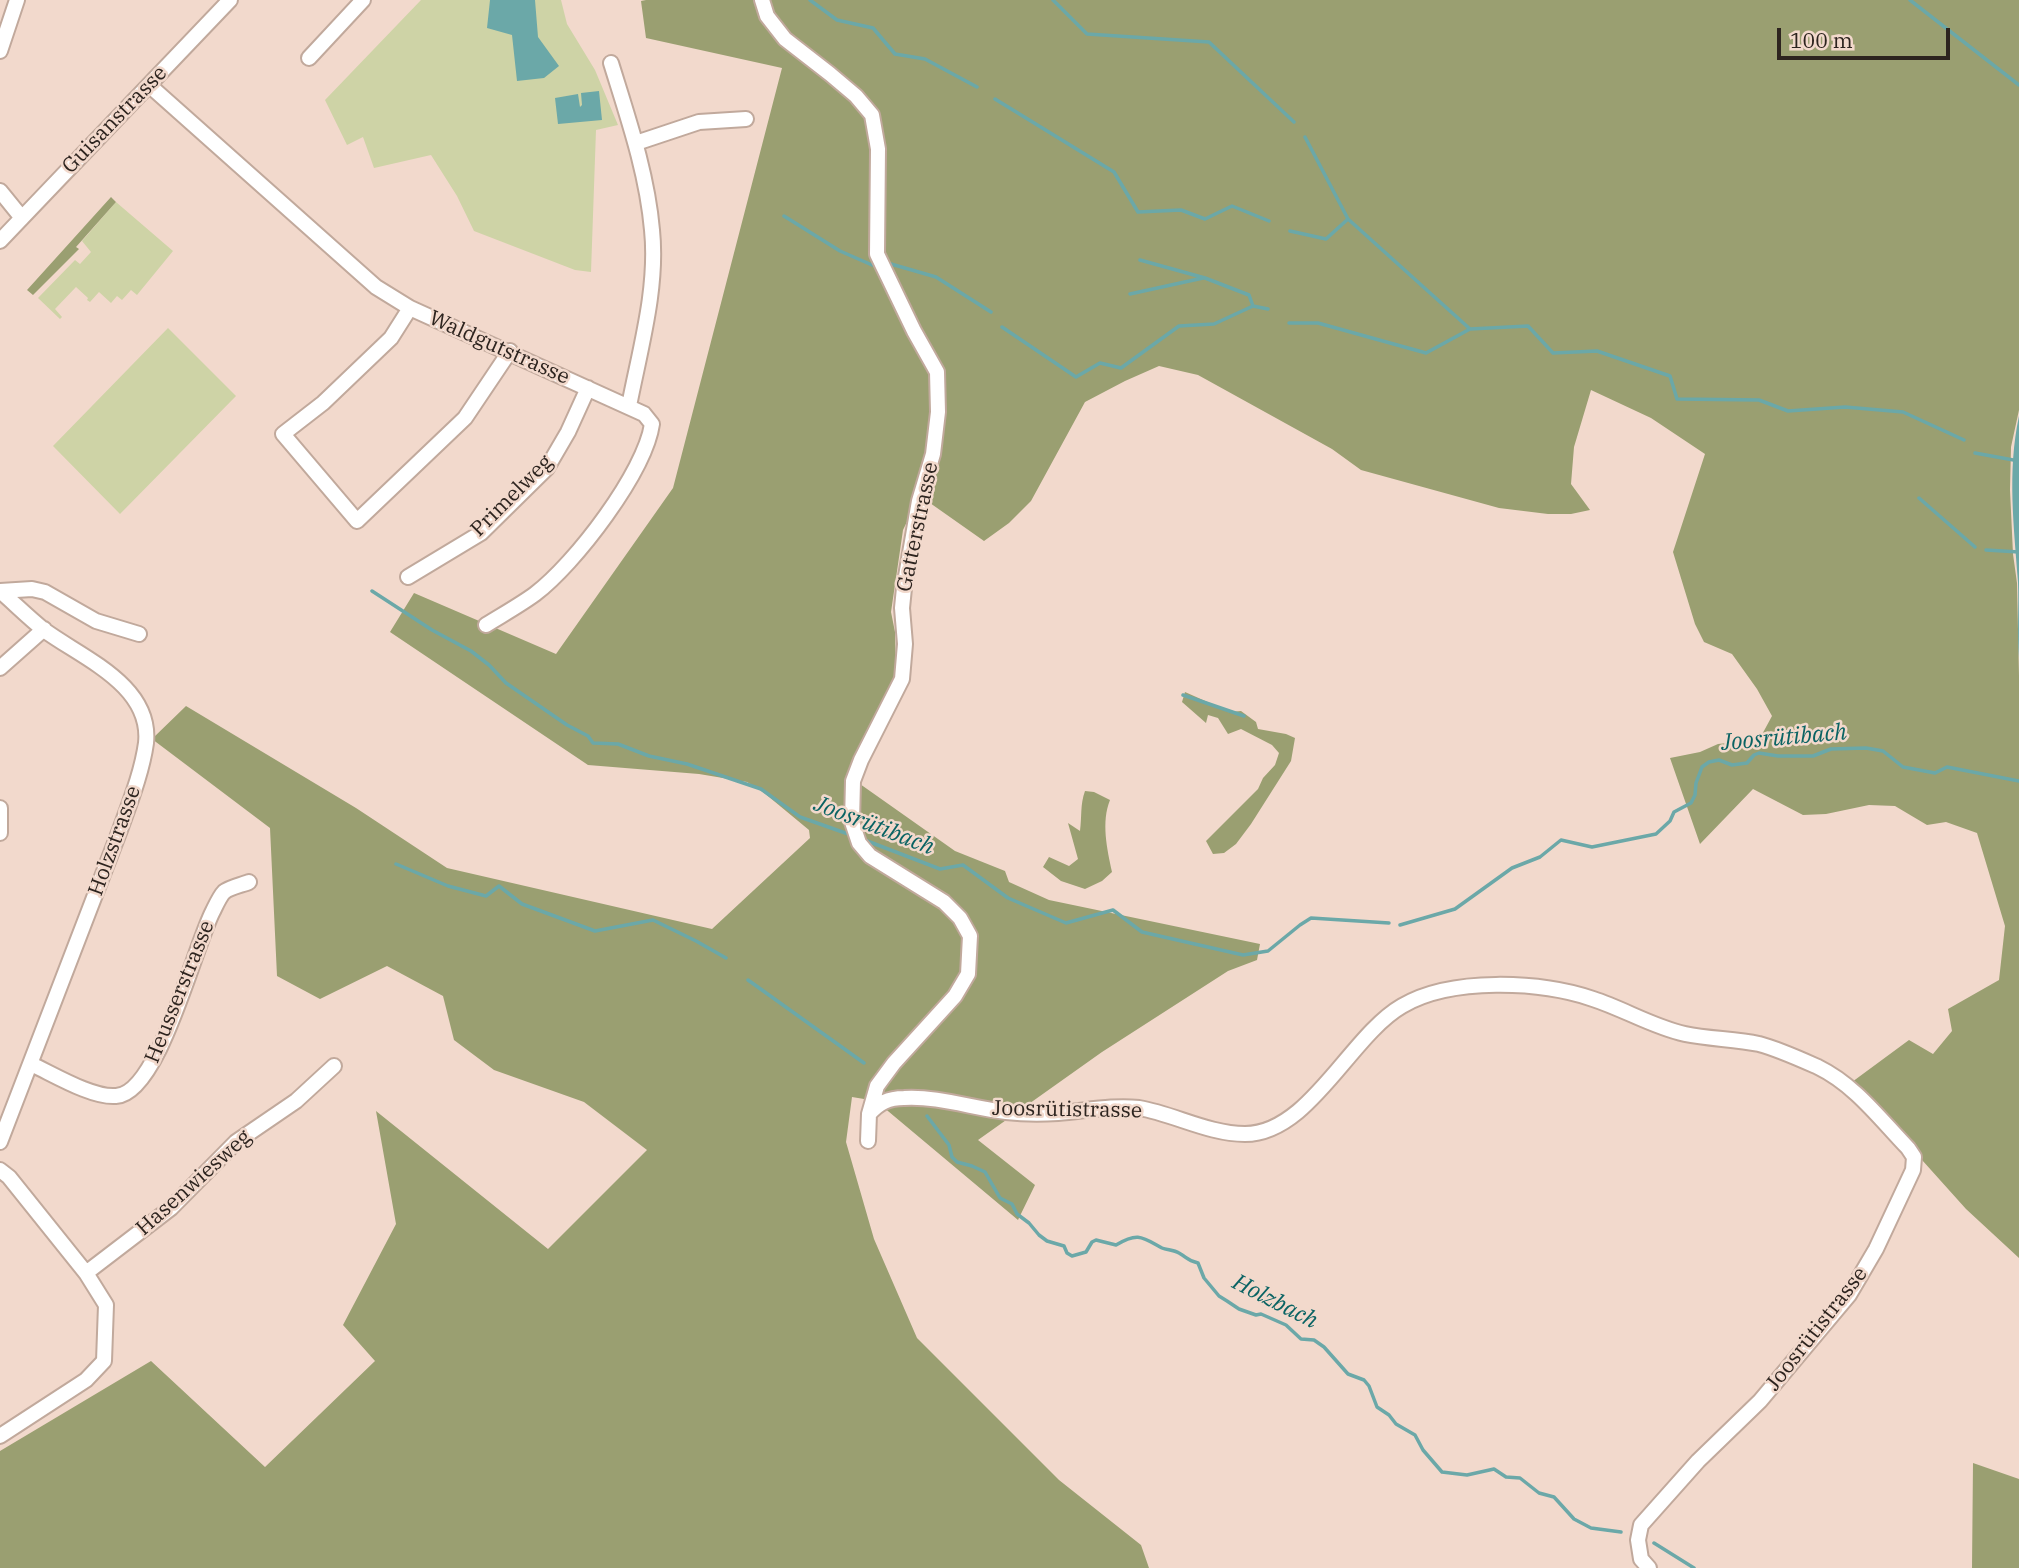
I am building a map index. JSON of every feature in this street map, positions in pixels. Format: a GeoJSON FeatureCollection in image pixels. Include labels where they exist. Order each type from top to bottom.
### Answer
{"type":"FeatureCollection","features":[{"type":"Feature","properties":{"kind":"street"},"geometry":{"type":"LineString","coordinates":[[0,51],[17,0]]}},
{"type":"Feature","properties":{"kind":"street","name":"Guisanstrasse"},"geometry":{"type":"LineString","coordinates":[[0,241],[230,0]]}},
{"type":"Feature","properties":{"kind":"street"},"geometry":{"type":"LineString","coordinates":[[309,58],[363,0]]}},
{"type":"Feature","properties":{"kind":"street","name":"Gatterstrasse"},"geometry":{"type":"LineString","coordinates":[[762,0],[768,16],[785,40],[856,96],[872,115],[878,149],[877,254],[937,372],[938,412],[933,454],[919,501],[904,588],[902,608],[905,644],[902,679],[853,781],[852,822],[857,837],[870,856],[944,902],[960,918],[970,936],[968,974],[955,996],[894,1063],[877,1086],[869,1114],[868,1141]]}},
{"type":"Feature","properties":{"kind":"street"},"geometry":{"type":"LineString","coordinates":[[611,63],[636,143],[653,231],[652,279],[629,406]]}},
{"type":"Feature","properties":{"kind":"street","name":"Waldgutstrasse"},"geometry":{"type":"LineString","coordinates":[[149,85],[376,287],[410,308],[629,406],[644,414],[652,424],[649,441],[639,463],[590,539],[536,593],[486,625]]}},
{"type":"Feature","properties":{"kind":"street"},"geometry":{"type":"LineString","coordinates":[[636,143],[699,122],[746,120]]}},
{"type":"Feature","properties":{"kind":"street"},"geometry":{"type":"LineString","coordinates":[[0,191],[22,218]]}},
{"type":"Feature","properties":{"kind":"street"},"geometry":{"type":"LineString","coordinates":[[410,308],[391,338],[323,403],[284,434],[357,521],[466,418],[510,351]]}},
{"type":"Feature","properties":{"kind":"street","name":"Primelweg"},"geometry":{"type":"LineString","coordinates":[[408,577],[481,533],[547,468],[578,413],[588,388]]}},
{"type":"Feature","properties":{"kind":"street"},"geometry":{"type":"LineString","coordinates":[[0,591],[32,589],[46,592],[96,621],[139,634]]}},
{"type":"Feature","properties":{"kind":"street","name":"Holzstrasse"},"geometry":{"type":"LineString","coordinates":[[0,591],[44,629],[96,664],[133,696],[143,715],[146,741],[138,778],[120,830],[0,1142]]}},
{"type":"Feature","properties":{"kind":"street"},"geometry":{"type":"LineString","coordinates":[[0,668],[44,629]]}},
{"type":"Feature","properties":{"kind":"street"},"geometry":{"type":"LineString","coordinates":[[0,808],[0,833]]}},
{"type":"Feature","properties":{"kind":"street","name":"Heusserstrasse"},"geometry":{"type":"LineString","coordinates":[[30,1064],[93,1092],[112,1097],[124,1096],[135,1088],[144,1077],[169,1026],[207,923],[223,892],[249,882]]}},
{"type":"Feature","properties":{"kind":"street","name":"Joosrütistrasse"},"geometry":{"type":"LineString","coordinates":[[869,1114],[887,1100],[905,1098],[1007,1112],[1055,1113],[1101,1108],[1138,1108],[1223,1132],[1264,1132],[1281,1125],[1295,1113],[1324,1086],[1380,1021],[1403,1005],[1428,994],[1495,985],[1565,992],[1592,999],[1684,1033],[1762,1045],[1819,1067],[1856,1092],[1908,1148],[1914,1157],[1913,1170],[1876,1250],[1849,1296],[1760,1401],[1698,1461],[1641,1525],[1638,1540],[1641,1559],[1649,1568]]}},
{"type":"Feature","properties":{"kind":"street","name":"Hasenwiesweg"},"geometry":{"type":"LineString","coordinates":[[86,1273],[171,1208],[236,1142],[296,1101],[334,1066]]}},
{"type":"Feature","properties":{"kind":"street"},"geometry":{"type":"LineString","coordinates":[[0,1170],[9,1177],[86,1273],[106,1305],[104,1362],[86,1380],[0,1436]]}},
{"type":"Feature","properties":{"kind":"green space"},"geometry":{"type":"Polygon","coordinates":[[[421,0],[561,0],[567,24],[595,70],[618,125],[596,130],[591,272],[575,270],[474,231],[457,196],[431,155],[374,168],[363,137],[347,145],[325,100],[421,0]]]}},
{"type":"Feature","properties":{"kind":"green space"},"geometry":{"type":"Polygon","coordinates":[[[757,0],[821,75],[869,116],[875,187],[875,255],[935,374],[936,414],[917,501],[903,530],[891,612],[895,632],[896,668],[886,704],[852,765],[845,785],[860,784],[955,851],[1005,871],[1009,882],[1049,900],[1260,944],[1257,960],[1228,971],[1102,1052],[978,1140],[1035,1185],[1018,1220],[876,1101],[852,1097],[846,1142],[874,1239],[917,1338],[1059,1480],[1141,1545],[1149,1568],[0,1568],[0,1451],[151,1361],[265,1467],[375,1361],[343,1325],[396,1224],[376,1111],[548,1249],[647,1150],[584,1102],[494,1070],[454,1040],[443,996],[387,966],[320,999],[277,976],[270,828],[152,739],[186,706],[356,808],[447,868],[712,929],[810,838],[809,830],[747,782],[699,774],[588,765],[390,632],[414,593],[556,654],[673,488],[782,68],[646,38],[641,1],[757,0]]]}},
{"type":"Feature","properties":{"kind":"green space"},"geometry":{"type":"Polygon","coordinates":[[[769,0],[2019,0],[2019,410],[2011,447],[2010,490],[2017,583],[2019,676],[2019,1258],[1966,1209],[1852,1082],[1909,1040],[1933,1054],[1952,1031],[1948,1009],[1999,980],[2005,926],[1977,833],[1946,822],[1927,825],[1895,806],[1869,805],[1826,814],[1803,815],[1753,789],[1700,844],[1670,758],[1700,752],[1718,744],[1759,740],[1772,716],[1732,654],[1704,642],[1695,624],[1673,552],[1705,454],[1651,418],[1591,390],[1574,447],[1571,484],[1590,510],[1571,514],[1548,514],[1499,508],[1361,470],[1332,449],[1198,375],[1159,366],[1085,402],[1031,501],[1009,523],[984,541],[930,503],[920,501],[942,370],[880,253],[876,112],[788,36],[771,12],[769,0]]]}},
{"type":"Feature","properties":{"kind":"green space"},"geometry":{"type":"Polygon","coordinates":[[[111,197],[116,202],[76,247],[79,249],[33,295],[27,290],[111,197]]]}},
{"type":"Feature","properties":{"kind":"green space"},"geometry":{"type":"Polygon","coordinates":[[[116,202],[173,251],[137,295],[131,290],[122,300],[117,296],[111,303],[99,292],[90,302],[76,287],[55,309],[62,317],[60,319],[38,298],[75,260],[80,264],[91,252],[82,241],[116,202]]]}},
{"type":"Feature","properties":{"kind":"green space"},"geometry":{"type":"Polygon","coordinates":[[[168,328],[236,396],[120,514],[53,446],[168,328]]]}},
{"type":"Feature","properties":{"kind":"green space"},"geometry":{"type":"Polygon","coordinates":[[[1185,692],[1230,712],[1241,711],[1256,722],[1258,729],[1295,738],[1291,761],[1251,824],[1236,844],[1224,853],[1213,854],[1206,841],[1258,789],[1263,778],[1275,765],[1279,753],[1272,745],[1241,729],[1228,734],[1218,718],[1208,715],[1206,723],[1182,702],[1185,692]]]}},
{"type":"Feature","properties":{"kind":"green space"},"geometry":{"type":"Polygon","coordinates":[[[1085,791],[1094,792],[1110,800],[1105,826],[1112,872],[1102,881],[1085,889],[1061,881],[1043,867],[1049,857],[1069,866],[1078,859],[1068,823],[1080,831],[1085,791]]]}},
{"type":"Feature","properties":{"kind":"green space"},"geometry":{"type":"Polygon","coordinates":[[[1973,1463],[2019,1479],[2019,1568],[1972,1568],[1973,1463]]]}},
{"type":"Feature","properties":{"kind":"water"},"geometry":{"type":"Polygon","coordinates":[[[490,0],[535,0],[538,37],[559,66],[544,78],[517,81],[512,35],[487,28],[490,0]]]}},
{"type":"Feature","properties":{"kind":"water"},"geometry":{"type":"Polygon","coordinates":[[[599,91],[602,120],[558,124],[555,98],[578,94],[580,107],[581,93],[599,91]]]}},
{"type":"Feature","properties":{"kind":"water"},"geometry":{"type":"Polygon","coordinates":[[[2019,416],[2019,658],[2012,478],[2019,416]]]}},
{"type":"Feature","properties":{"kind":"waterway"},"geometry":{"type":"LineString","coordinates":[[810,0],[837,20],[873,28],[895,54],[925,59],[977,87]]}},
{"type":"Feature","properties":{"kind":"waterway"},"geometry":{"type":"LineString","coordinates":[[1053,0],[1087,34],[1209,42],[1294,122]]}},
{"type":"Feature","properties":{"kind":"waterway"},"geometry":{"type":"LineString","coordinates":[[1910,0],[2019,85]]}},
{"type":"Feature","properties":{"kind":"waterway"},"geometry":{"type":"LineString","coordinates":[[995,99],[1114,172],[1138,212],[1181,210],[1205,219],[1232,206],[1269,221]]}},
{"type":"Feature","properties":{"kind":"waterway"},"geometry":{"type":"LineString","coordinates":[[1305,137],[1348,219],[1470,329]]}},
{"type":"Feature","properties":{"kind":"waterway"},"geometry":{"type":"LineString","coordinates":[[784,216],[840,251],[872,265]]}},
{"type":"Feature","properties":{"kind":"waterway"},"geometry":{"type":"LineString","coordinates":[[1290,231],[1326,239],[1348,219]]}},
{"type":"Feature","properties":{"kind":"waterway"},"geometry":{"type":"LineString","coordinates":[[1140,260],[1205,278],[1249,295],[1253,306]]}},
{"type":"Feature","properties":{"kind":"waterway"},"geometry":{"type":"LineString","coordinates":[[891,264],[936,277],[991,312]]}},
{"type":"Feature","properties":{"kind":"waterway"},"geometry":{"type":"LineString","coordinates":[[1130,294],[1203,278]]}},
{"type":"Feature","properties":{"kind":"waterway"},"geometry":{"type":"LineString","coordinates":[[1002,327],[1076,377],[1100,363],[1121,368],[1179,326],[1214,324],[1253,306],[1268,309]]}},
{"type":"Feature","properties":{"kind":"waterway"},"geometry":{"type":"LineString","coordinates":[[1289,323],[1318,323],[1426,353],[1470,329],[1528,326],[1553,353],[1597,351],[1670,376],[1677,399],[1759,400],[1788,411],[1845,407],[1903,412],[1964,440]]}},
{"type":"Feature","properties":{"kind":"waterway"},"geometry":{"type":"LineString","coordinates":[[1975,453],[2019,461]]}},
{"type":"Feature","properties":{"kind":"waterway"},"geometry":{"type":"LineString","coordinates":[[1919,498],[1975,547]]}},
{"type":"Feature","properties":{"kind":"waterway"},"geometry":{"type":"LineString","coordinates":[[1986,550],[2019,552]]}},
{"type":"Feature","properties":{"kind":"waterway","name":"Joosrütibach"},"geometry":{"type":"LineString","coordinates":[[372,591],[432,630],[471,651],[506,683],[567,725],[588,736],[593,743],[618,744],[649,756],[687,764],[761,789],[800,817],[851,835]]}},
{"type":"Feature","properties":{"kind":"waterway"},"geometry":{"type":"LineString","coordinates":[[1183,695],[1244,716]]}},
{"type":"Feature","properties":{"kind":"waterway","name":"Joosrütibach"},"geometry":{"type":"LineString","coordinates":[[1400,925],[1455,909],[1512,868],[1540,857],[1561,840],[1592,847],[1656,834],[1670,821],[1674,812],[1691,803],[1702,767],[1709,762],[1719,760],[1732,765],[1747,763],[1759,753],[1813,756],[1831,749],[1866,748],[1883,751],[1903,767],[1935,773],[1947,767],[2019,781]]}},
{"type":"Feature","properties":{"kind":"waterway","name":"Joosrütibach"},"geometry":{"type":"LineString","coordinates":[[862,839],[940,869],[963,865],[1008,898],[1066,923],[1113,910],[1142,932],[1243,955],[1268,951],[1311,918],[1389,923]]}},
{"type":"Feature","properties":{"kind":"waterway","name":"Holzbach"},"geometry":{"type":"LineString","coordinates":[[396,864],[448,886],[486,896],[499,886],[522,904],[595,931],[653,920],[726,958]]}},
{"type":"Feature","properties":{"kind":"waterway","name":"Holzbach"},"geometry":{"type":"LineString","coordinates":[[748,980],[864,1063]]}},
{"type":"Feature","properties":{"kind":"waterway","name":"Holzbach"},"geometry":{"type":"LineString","coordinates":[[927,1116],[949,1145],[952,1157],[957,1162],[985,1172],[1000,1198],[1012,1204],[1017,1214],[1039,1235],[1047,1241],[1064,1246],[1072,1256],[1086,1252],[1096,1240],[1116,1245],[1135,1237],[1177,1252],[1198,1263],[1204,1278],[1219,1296],[1239,1309],[1261,1314],[1286,1325],[1301,1339],[1314,1340],[1324,1347],[1348,1374],[1364,1380],[1377,1407],[1396,1424],[1415,1435],[1423,1450],[1442,1472],[1467,1475],[1494,1469],[1506,1477],[1520,1478],[1539,1493],[1554,1497],[1574,1519],[1591,1528],[1621,1532]]}},
{"type":"Feature","properties":{"kind":"waterway","name":"Holzbach"},"geometry":{"type":"LineString","coordinates":[[1654,1543],[1694,1568]]}}]}
